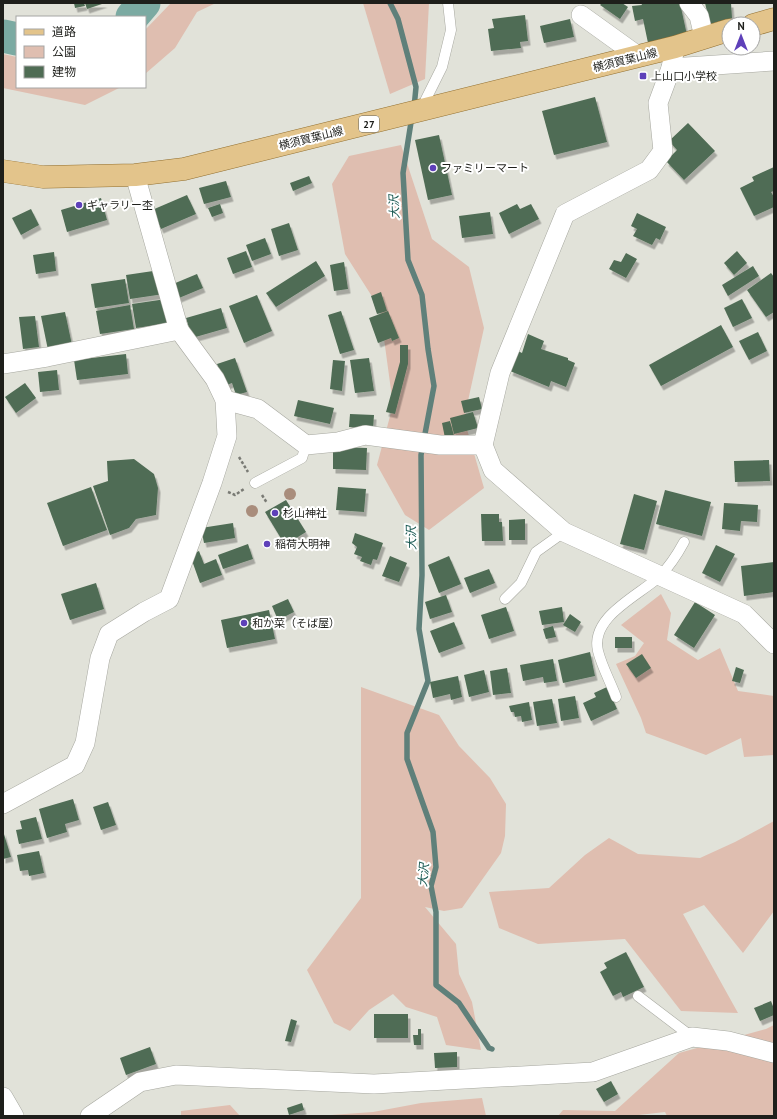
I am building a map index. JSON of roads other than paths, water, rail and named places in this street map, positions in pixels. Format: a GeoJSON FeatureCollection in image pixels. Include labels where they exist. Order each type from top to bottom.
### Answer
{"type":"FeatureCollection","features":[{"type":"Feature","properties":{"kind":"main road"},"geometry":{"type":"LineString","coordinates":[[761,22],[774,19]]}},
{"type":"Feature","properties":{"kind":"main road","name":"横須賀葉山線"},"geometry":{"type":"LineString","coordinates":[[3,171],[43,177],[135,175],[184,169],[638,56],[673,58],[704,37],[721,32]]}},
{"type":"Feature","properties":{"kind":"street"},"geometry":{"type":"LineString","coordinates":[[689,3],[699,16],[704,37]]}},
{"type":"Feature","properties":{"kind":"street"},"geometry":{"type":"LineString","coordinates":[[581,15],[638,56]]}},
{"type":"Feature","properties":{"kind":"street"},"geometry":{"type":"LineString","coordinates":[[774,61],[673,58],[658,103],[663,151],[649,170],[565,214],[500,373],[483,444],[493,470],[564,532],[744,614],[774,644]]}},
{"type":"Feature","properties":{"kind":"street"},"geometry":{"type":"LineString","coordinates":[[3,804],[76,765],[85,743],[100,658],[109,634],[144,612],[169,599],[212,483],[227,436],[225,400],[215,379],[179,330],[135,175]]}},
{"type":"Feature","properties":{"kind":"street"},"geometry":{"type":"LineString","coordinates":[[3,364],[47,357],[179,330]]}},
{"type":"Feature","properties":{"kind":"street"},"geometry":{"type":"LineString","coordinates":[[225,400],[258,409],[306,444],[338,442],[365,435],[440,445],[483,444]]}},
{"type":"Feature","properties":{"kind":"street"},"geometry":{"type":"LineString","coordinates":[[90,1116],[140,1082],[176,1075],[374,1084],[593,1072],[692,1038],[728,1041],[774,1053]]}},
{"type":"Feature","properties":{"kind":"street"},"geometry":{"type":"LineString","coordinates":[[3,1097],[14,1116]]}},
{"type":"Feature","properties":{"kind":"lane"},"geometry":{"type":"LineString","coordinates":[[420,110],[442,67],[451,30],[448,3]]}},
{"type":"Feature","properties":{"kind":"lane"},"geometry":{"type":"LineString","coordinates":[[255,483],[302,458],[306,444]]}},
{"type":"Feature","properties":{"kind":"lane"},"geometry":{"type":"LineString","coordinates":[[505,599],[521,583],[536,552],[564,532]]}},
{"type":"Feature","properties":{"kind":"lane"},"geometry":{"type":"LineString","coordinates":[[616,698],[598,651],[598,634],[607,617],[659,576],[673,562],[684,542]]}},
{"type":"Feature","properties":{"kind":"lane"},"geometry":{"type":"LineString","coordinates":[[638,996],[692,1038]]}},
{"type":"Feature","properties":{"kind":"waterway"},"geometry":{"type":"LineString","coordinates":[[133,16],[144,3]]}},
{"type":"Feature","properties":{"kind":"waterway","name":"大沢"},"geometry":{"type":"LineString","coordinates":[[390,3],[398,19],[416,87],[414,108]]}},
{"type":"Feature","properties":{"kind":"waterway"},"geometry":{"type":"LineString","coordinates":[[3,36],[16,39]]}},
{"type":"Feature","properties":{"kind":"waterway","name":"大沢"},"geometry":{"type":"LineString","coordinates":[[412,116],[403,173],[408,260],[422,295],[434,386],[421,455],[422,575],[419,629],[428,681],[407,733],[407,759],[433,832],[436,867],[431,886],[436,912],[436,985],[459,1003],[489,1048],[492,1049]]}},
{"type":"Feature","properties":{"kind":"place","name":"上山口小学校"},"geometry":{"type":"Point","coordinates":[643,76]}},
{"type":"Feature","properties":{"kind":"place","name":"ファミリーマート"},"geometry":{"type":"Point","coordinates":[433,168]}},
{"type":"Feature","properties":{"kind":"place","name":"ギャラリー杢"},"geometry":{"type":"Point","coordinates":[79,205]}},
{"type":"Feature","properties":{"kind":"place","name":"杉山神社"},"geometry":{"type":"Point","coordinates":[275,513]}},
{"type":"Feature","properties":{"kind":"place","name":"稲荷大明神"},"geometry":{"type":"Point","coordinates":[267,544]}},
{"type":"Feature","properties":{"kind":"place","name":"和か菜（そば屋）"},"geometry":{"type":"Point","coordinates":[244,623]}}]}
